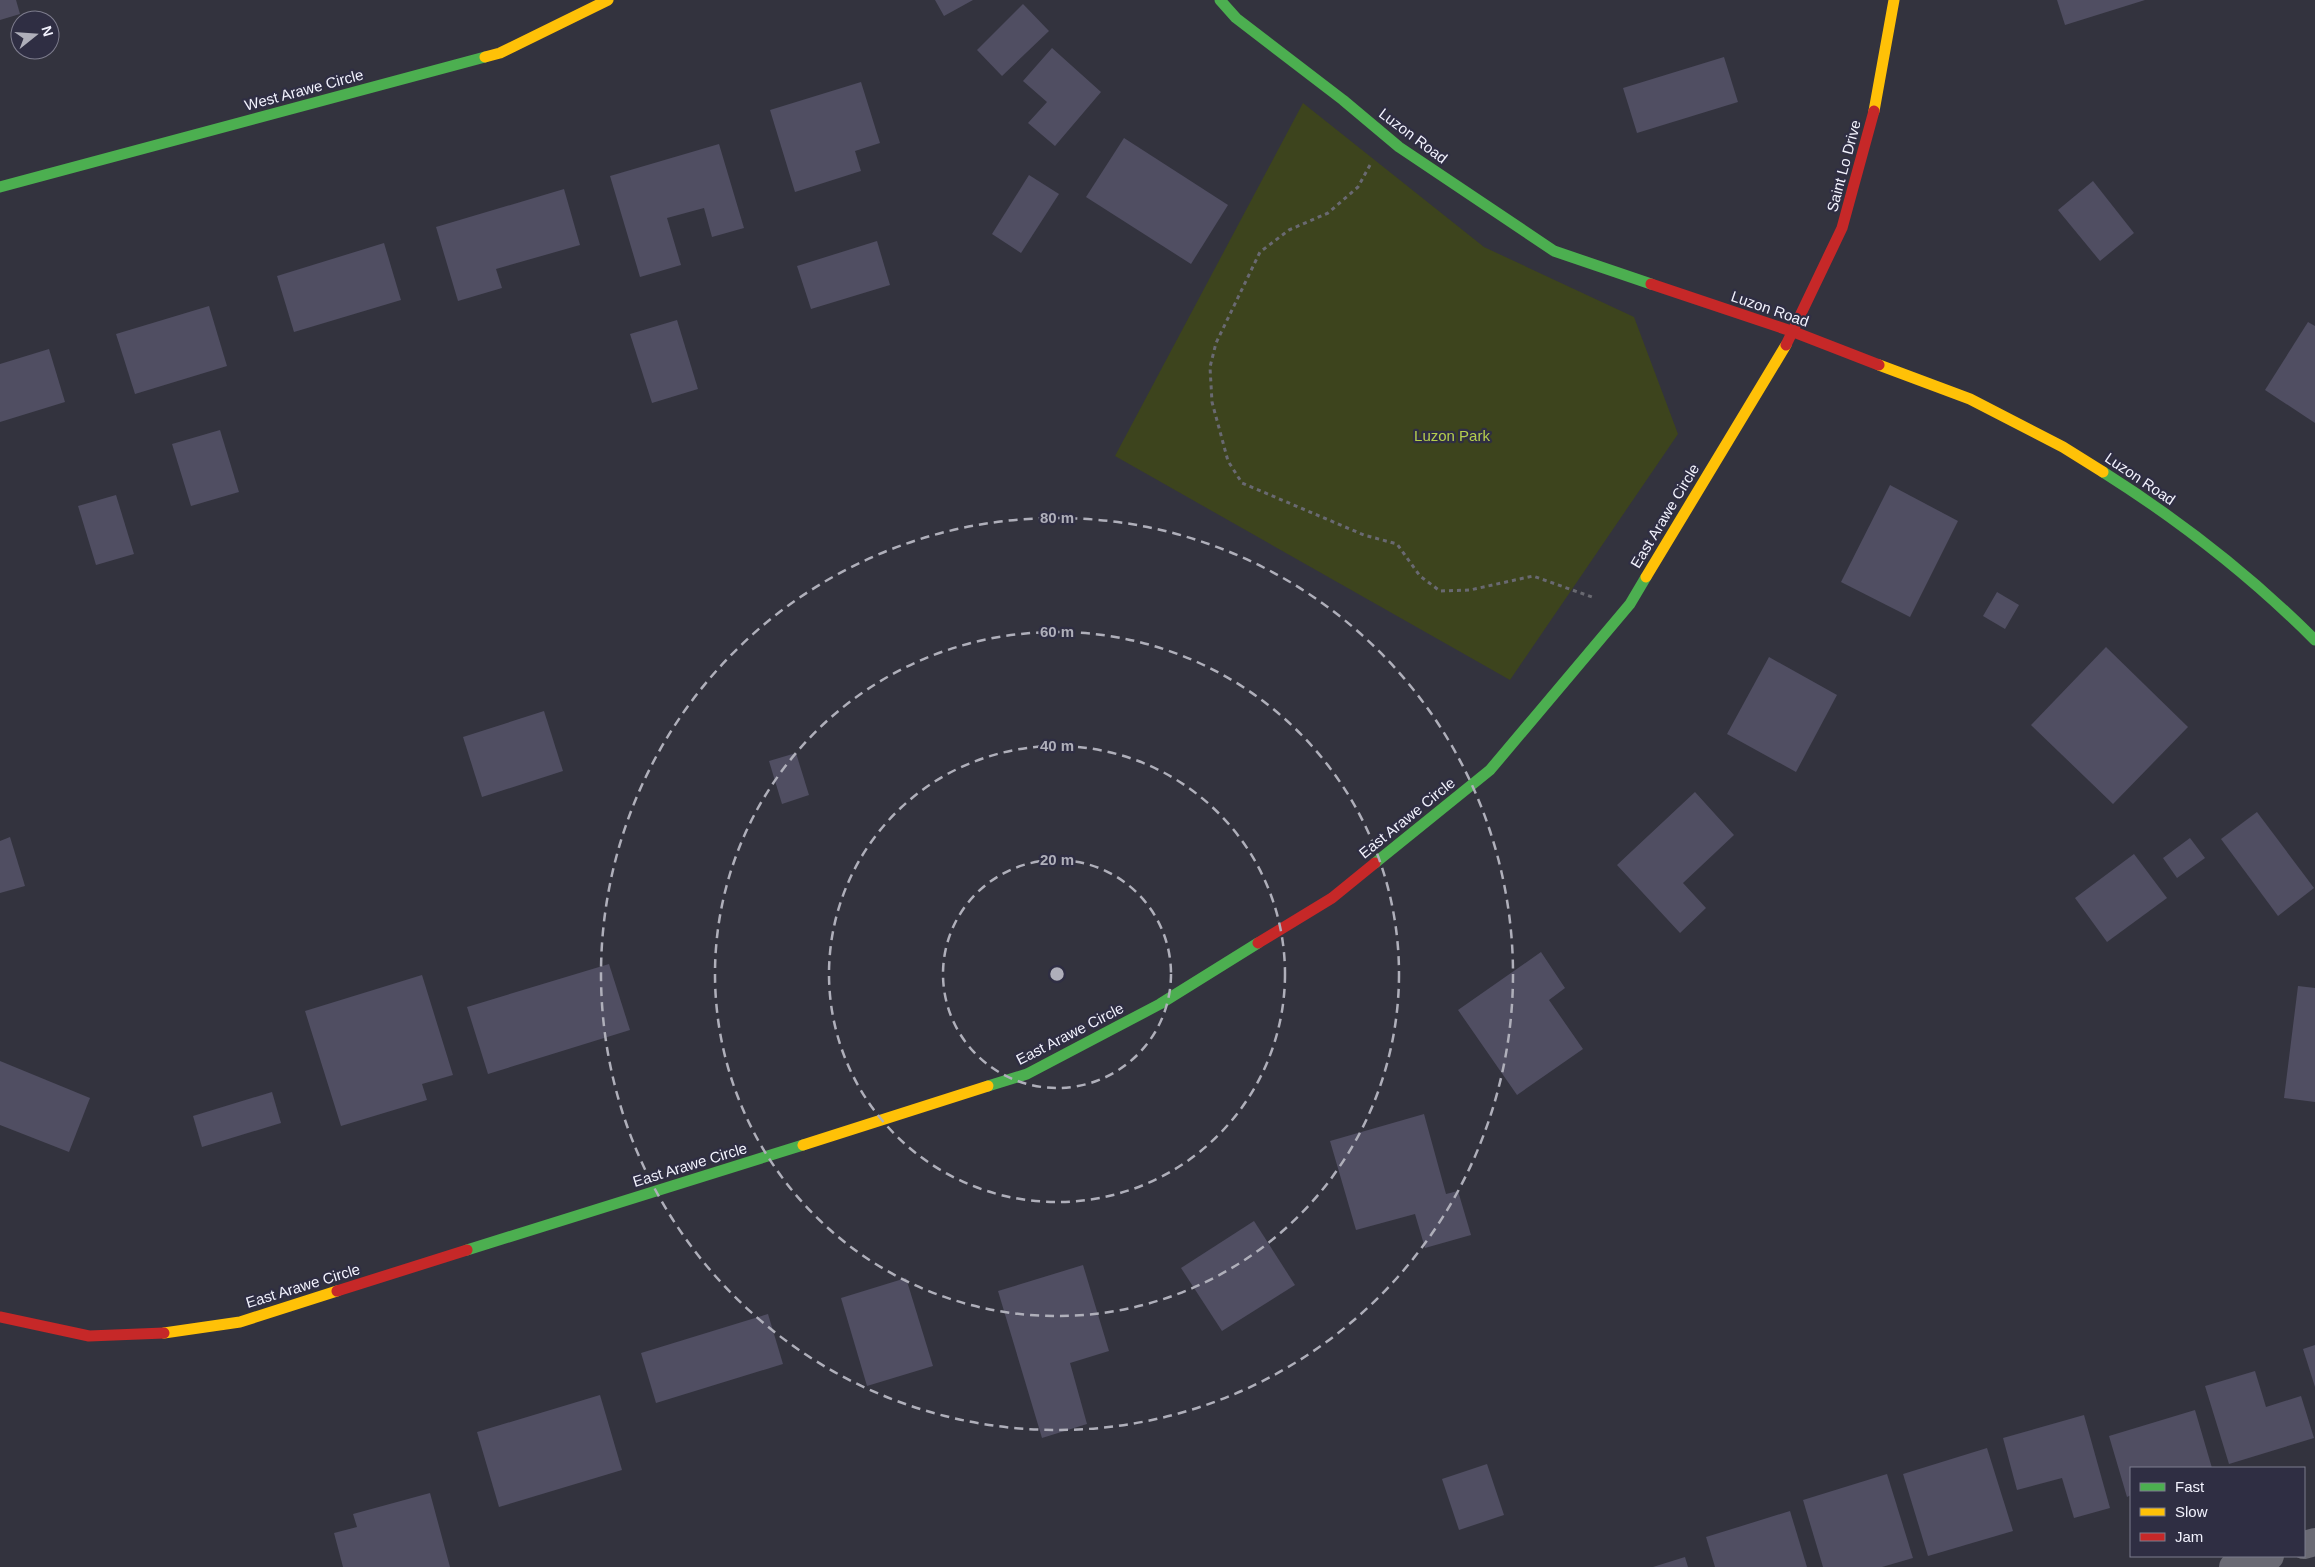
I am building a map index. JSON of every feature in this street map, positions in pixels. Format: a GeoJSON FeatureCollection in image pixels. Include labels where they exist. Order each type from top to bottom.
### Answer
{"type":"FeatureCollection","features":[{"type":"Feature","properties":{"kind":"street","name":"West Arawe Circle"},"geometry":{"type":"LineString","coordinates":[[0,187],[500,53],[608,0]]}},
{"type":"Feature","properties":{"kind":"street","name":"Luzon Road"},"geometry":{"type":"LineString","coordinates":[[1220,0],[1236,18],[1344,100],[1386,136],[1554,251],[1794,332],[1970,399],[2063,447],[2146,499],[2209,546],[2272,597],[2315,640]]}},
{"type":"Feature","properties":{"kind":"street","name":"Saint Lo Drive"},"geometry":{"type":"LineString","coordinates":[[1794,332],[1842,228],[1878,96],[1894,0]]}},
{"type":"Feature","properties":{"kind":"street","name":"East Arawe Circle"},"geometry":{"type":"LineString","coordinates":[[0,1317],[89,1336],[152,1335],[240,1322],[1027,1074],[1160,1004],[1332,898],[1490,770],[1630,604],[1794,332]]}},
{"type":"Feature","properties":{"kind":"street"},"geometry":{"type":"LineString","coordinates":[[2233,1567],[2267,1557]]}},
{"type":"Feature","properties":{"kind":"path"},"geometry":{"type":"LineString","coordinates":[[1386,136],[1358,187],[1328,213],[1289,230],[1260,252],[1216,343],[1210,367],[1212,402],[1228,461],[1242,483],[1364,536],[1397,544],[1420,576],[1440,591],[1470,590],[1533,576],[1590,595],[1618,617]]}},
{"type":"Feature","properties":{"kind":"green space","name":"Luzon Park"},"geometry":{"type":"Polygon","coordinates":[[[1303,103],[1484,247],[1634,317],[1678,434],[1510,680],[1115,456],[1303,103]]]}},
{"type":"Feature","properties":{"kind":"building"},"geometry":{"type":"Polygon","coordinates":[[[0,0],[16,0],[19,10],[10,10],[10,17],[0,20],[0,0]]]}},
{"type":"Feature","properties":{"kind":"building"},"geometry":{"type":"Polygon","coordinates":[[[935,0],[973,0],[944,16],[935,0]]]}},
{"type":"Feature","properties":{"kind":"building"},"geometry":{"type":"Polygon","coordinates":[[[2057,0],[2145,0],[2065,25],[2057,0]]]}},
{"type":"Feature","properties":{"kind":"building"},"geometry":{"type":"Polygon","coordinates":[[[1023,4],[1049,31],[1002,76],[977,50],[1023,4]]]}},
{"type":"Feature","properties":{"kind":"building"},"geometry":{"type":"Polygon","coordinates":[[[1052,48],[1101,92],[1055,146],[1028,123],[1047,102],[1023,81],[1052,48]]]}},
{"type":"Feature","properties":{"kind":"building"},"geometry":{"type":"Polygon","coordinates":[[[1724,57],[1738,102],[1637,133],[1623,88],[1724,57]]]}},
{"type":"Feature","properties":{"kind":"building"},"geometry":{"type":"Polygon","coordinates":[[[861,82],[880,143],[855,151],[861,171],[795,192],[770,110],[861,82]]]}},
{"type":"Feature","properties":{"kind":"building"},"geometry":{"type":"Polygon","coordinates":[[[1124,138],[1228,205],[1191,264],[1086,197],[1124,138]]]}},
{"type":"Feature","properties":{"kind":"building"},"geometry":{"type":"Polygon","coordinates":[[[719,144],[744,228],[712,237],[704,208],[667,218],[681,265],[640,277],[610,176],[719,144]]]}},
{"type":"Feature","properties":{"kind":"building"},"geometry":{"type":"Polygon","coordinates":[[[1029,175],[1059,194],[1021,253],[992,234],[1029,175]]]}},
{"type":"Feature","properties":{"kind":"building"},"geometry":{"type":"Polygon","coordinates":[[[2093,181],[2134,233],[2100,261],[2058,210],[2093,181]]]}},
{"type":"Feature","properties":{"kind":"building"},"geometry":{"type":"Polygon","coordinates":[[[564,189],[580,245],[496,269],[502,288],[458,301],[436,227],[564,189]]]}},
{"type":"Feature","properties":{"kind":"building"},"geometry":{"type":"Polygon","coordinates":[[[877,241],[890,285],[811,309],[797,266],[877,241]]]}},
{"type":"Feature","properties":{"kind":"building"},"geometry":{"type":"Polygon","coordinates":[[[384,243],[401,300],[294,332],[277,276],[384,243]]]}},
{"type":"Feature","properties":{"kind":"building"},"geometry":{"type":"Polygon","coordinates":[[[209,306],[227,366],[135,394],[116,334],[209,306]]]}},
{"type":"Feature","properties":{"kind":"building"},"geometry":{"type":"Polygon","coordinates":[[[677,320],[698,389],[652,403],[630,334],[677,320]]]}},
{"type":"Feature","properties":{"kind":"building"},"geometry":{"type":"Polygon","coordinates":[[[2308,322],[2315,326],[2315,423],[2265,390],[2308,322]]]}},
{"type":"Feature","properties":{"kind":"building"},"geometry":{"type":"Polygon","coordinates":[[[49,349],[65,402],[0,422],[0,364],[49,349]]]}},
{"type":"Feature","properties":{"kind":"building"},"geometry":{"type":"Polygon","coordinates":[[[220,430],[239,492],[191,506],[172,444],[220,430]]]}},
{"type":"Feature","properties":{"kind":"building"},"geometry":{"type":"Polygon","coordinates":[[[1890,485],[1958,521],[1910,617],[1841,582],[1890,485]]]}},
{"type":"Feature","properties":{"kind":"building"},"geometry":{"type":"Polygon","coordinates":[[[116,495],[134,554],[96,565],[78,506],[116,495]]]}},
{"type":"Feature","properties":{"kind":"building"},"geometry":{"type":"Polygon","coordinates":[[[1997,592],[2019,605],[2005,629],[1983,616],[1997,592]]]}},
{"type":"Feature","properties":{"kind":"building"},"geometry":{"type":"Polygon","coordinates":[[[2106,647],[2188,727],[2113,804],[2031,725],[2106,647]]]}},
{"type":"Feature","properties":{"kind":"building"},"geometry":{"type":"Polygon","coordinates":[[[1769,657],[1837,695],[1796,772],[1727,734],[1769,657]]]}},
{"type":"Feature","properties":{"kind":"building"},"geometry":{"type":"Polygon","coordinates":[[[544,711],[563,771],[482,797],[463,737],[544,711]]]}},
{"type":"Feature","properties":{"kind":"building"},"geometry":{"type":"Polygon","coordinates":[[[796,753],[809,795],[782,804],[769,761],[796,753]]]}},
{"type":"Feature","properties":{"kind":"building"},"geometry":{"type":"Polygon","coordinates":[[[1695,792],[1734,835],[1683,883],[1706,908],[1680,933],[1617,865],[1695,792]]]}},
{"type":"Feature","properties":{"kind":"building"},"geometry":{"type":"Polygon","coordinates":[[[2257,812],[2314,888],[2278,916],[2221,839],[2257,812]]]}},
{"type":"Feature","properties":{"kind":"building"},"geometry":{"type":"Polygon","coordinates":[[[10,837],[25,886],[0,893],[0,841],[10,837]]]}},
{"type":"Feature","properties":{"kind":"building"},"geometry":{"type":"Polygon","coordinates":[[[2190,838],[2205,858],[2177,878],[2163,858],[2190,838]]]}},
{"type":"Feature","properties":{"kind":"building"},"geometry":{"type":"Polygon","coordinates":[[[2134,854],[2167,898],[2107,942],[2075,898],[2134,854]]]}},
{"type":"Feature","properties":{"kind":"building"},"geometry":{"type":"Polygon","coordinates":[[[1541,952],[1565,988],[1549,1000],[1583,1049],[1517,1095],[1458,1010],[1541,952]]]}},
{"type":"Feature","properties":{"kind":"building"},"geometry":{"type":"Polygon","coordinates":[[[609,964],[630,1030],[488,1074],[467,1007],[609,964]]]}},
{"type":"Feature","properties":{"kind":"building"},"geometry":{"type":"Polygon","coordinates":[[[422,975],[453,1075],[422,1084],[427,1100],[341,1126],[305,1011],[422,975]]]}},
{"type":"Feature","properties":{"kind":"building"},"geometry":{"type":"Polygon","coordinates":[[[2298,986],[2315,988],[2315,1102],[2284,1098],[2298,986]]]}},
{"type":"Feature","properties":{"kind":"building"},"geometry":{"type":"Polygon","coordinates":[[[0,1061],[90,1098],[69,1152],[0,1125],[0,1061]]]}},
{"type":"Feature","properties":{"kind":"building"},"geometry":{"type":"Polygon","coordinates":[[[272,1092],[281,1123],[202,1147],[193,1116],[272,1092]]]}},
{"type":"Feature","properties":{"kind":"building"},"geometry":{"type":"Polygon","coordinates":[[[1424,1114],[1446,1194],[1458,1191],[1471,1235],[1425,1248],[1415,1214],[1356,1230],[1330,1141],[1424,1114]]]}},
{"type":"Feature","properties":{"kind":"building"},"geometry":{"type":"Polygon","coordinates":[[[1254,1221],[1295,1285],[1222,1331],[1181,1268],[1254,1221]]]}},
{"type":"Feature","properties":{"kind":"building"},"geometry":{"type":"Polygon","coordinates":[[[1083,1265],[1109,1351],[1070,1363],[1087,1424],[1042,1438],[998,1291],[1083,1265]]]}},
{"type":"Feature","properties":{"kind":"building"},"geometry":{"type":"Polygon","coordinates":[[[906,1278],[933,1366],[867,1386],[841,1298],[906,1278]]]}},
{"type":"Feature","properties":{"kind":"building"},"geometry":{"type":"Polygon","coordinates":[[[768,1314],[783,1364],[656,1403],[641,1353],[768,1314]]]}},
{"type":"Feature","properties":{"kind":"building"},"geometry":{"type":"Polygon","coordinates":[[[2315,1345],[2315,1387],[2303,1349],[2315,1345]]]}},
{"type":"Feature","properties":{"kind":"building"},"geometry":{"type":"Polygon","coordinates":[[[2255,1371],[2266,1407],[2301,1396],[2314,1438],[2229,1464],[2205,1386],[2255,1371]]]}},
{"type":"Feature","properties":{"kind":"building"},"geometry":{"type":"Polygon","coordinates":[[[600,1395],[622,1470],[499,1507],[477,1432],[600,1395]]]}},
{"type":"Feature","properties":{"kind":"building"},"geometry":{"type":"Polygon","coordinates":[[[2195,1410],[2212,1467],[2130,1467],[2130,1496],[2127,1497],[2109,1436],[2195,1410]]]}},
{"type":"Feature","properties":{"kind":"building"},"geometry":{"type":"Polygon","coordinates":[[[2084,1415],[2110,1508],[2074,1518],[2062,1478],[2017,1490],[2003,1438],[2084,1415]]]}},
{"type":"Feature","properties":{"kind":"building"},"geometry":{"type":"Polygon","coordinates":[[[1987,1448],[2013,1531],[1928,1556],[1903,1474],[1987,1448]]]}},
{"type":"Feature","properties":{"kind":"building"},"geometry":{"type":"Polygon","coordinates":[[[1487,1464],[1504,1515],[1459,1530],[1442,1479],[1487,1464]]]}},
{"type":"Feature","properties":{"kind":"building"},"geometry":{"type":"Polygon","coordinates":[[[1887,1474],[1913,1558],[1882,1567],[1823,1567],[1803,1500],[1887,1474]]]}},
{"type":"Feature","properties":{"kind":"building"},"geometry":{"type":"Polygon","coordinates":[[[430,1493],[450,1567],[343,1567],[334,1533],[357,1527],[353,1514],[430,1493]]]}},
{"type":"Feature","properties":{"kind":"building"},"geometry":{"type":"Polygon","coordinates":[[[1790,1511],[1807,1567],[1715,1567],[1706,1537],[1790,1511]]]}},
{"type":"Feature","properties":{"kind":"building"},"geometry":{"type":"Polygon","coordinates":[[[1685,1557],[1688,1567],[1653,1567],[1685,1557]]]}},
{"type":"Feature","properties":{"kind":"traffic: fast"},"geometry":{"type":"LineString","coordinates":[[1220,0],[1236,18],[1343,100],[1399,147],[1554,251],[1651,284]]}},
{"type":"Feature","properties":{"kind":"traffic: fast"},"geometry":{"type":"LineString","coordinates":[[0,187],[485,57]]}},
{"type":"Feature","properties":{"kind":"traffic: fast"},"geometry":{"type":"LineString","coordinates":[[2103,472],[2214,550],[2266,594],[2315,640]]}},
{"type":"Feature","properties":{"kind":"traffic: fast"},"geometry":{"type":"LineString","coordinates":[[1375,863],[1490,770],[1630,604],[1646,577]]}},
{"type":"Feature","properties":{"kind":"traffic: fast"},"geometry":{"type":"LineString","coordinates":[[988,1086],[1027,1074],[1160,1004],[1258,943]]}},
{"type":"Feature","properties":{"kind":"traffic: fast"},"geometry":{"type":"LineString","coordinates":[[467,1250],[803,1145]]}},
{"type":"Feature","properties":{"kind":"traffic: slow"},"geometry":{"type":"LineString","coordinates":[[485,57],[500,53],[608,0]]}},
{"type":"Feature","properties":{"kind":"traffic: slow"},"geometry":{"type":"LineString","coordinates":[[1874,111],[1894,0]]}},
{"type":"Feature","properties":{"kind":"traffic: slow"},"geometry":{"type":"LineString","coordinates":[[1646,577],[1786,345]]}},
{"type":"Feature","properties":{"kind":"traffic: slow"},"geometry":{"type":"LineString","coordinates":[[1879,365],[1970,399],[2063,447],[2103,472]]}},
{"type":"Feature","properties":{"kind":"traffic: slow"},"geometry":{"type":"LineString","coordinates":[[803,1145],[988,1086]]}},
{"type":"Feature","properties":{"kind":"traffic: slow"},"geometry":{"type":"LineString","coordinates":[[164,1333],[240,1322],[337,1291]]}},
{"type":"Feature","properties":{"kind":"traffic: jam"},"geometry":{"type":"LineString","coordinates":[[1786,345],[1842,228],[1874,111]]}},
{"type":"Feature","properties":{"kind":"traffic: jam"},"geometry":{"type":"LineString","coordinates":[[1651,284],[1794,332],[1879,365]]}},
{"type":"Feature","properties":{"kind":"traffic: jam"},"geometry":{"type":"LineString","coordinates":[[1258,943],[1332,898],[1375,863]]}},
{"type":"Feature","properties":{"kind":"traffic: jam"},"geometry":{"type":"LineString","coordinates":[[337,1291],[467,1250]]}},
{"type":"Feature","properties":{"kind":"traffic: jam"},"geometry":{"type":"LineString","coordinates":[[0,1317],[89,1336],[164,1333]]}}]}
